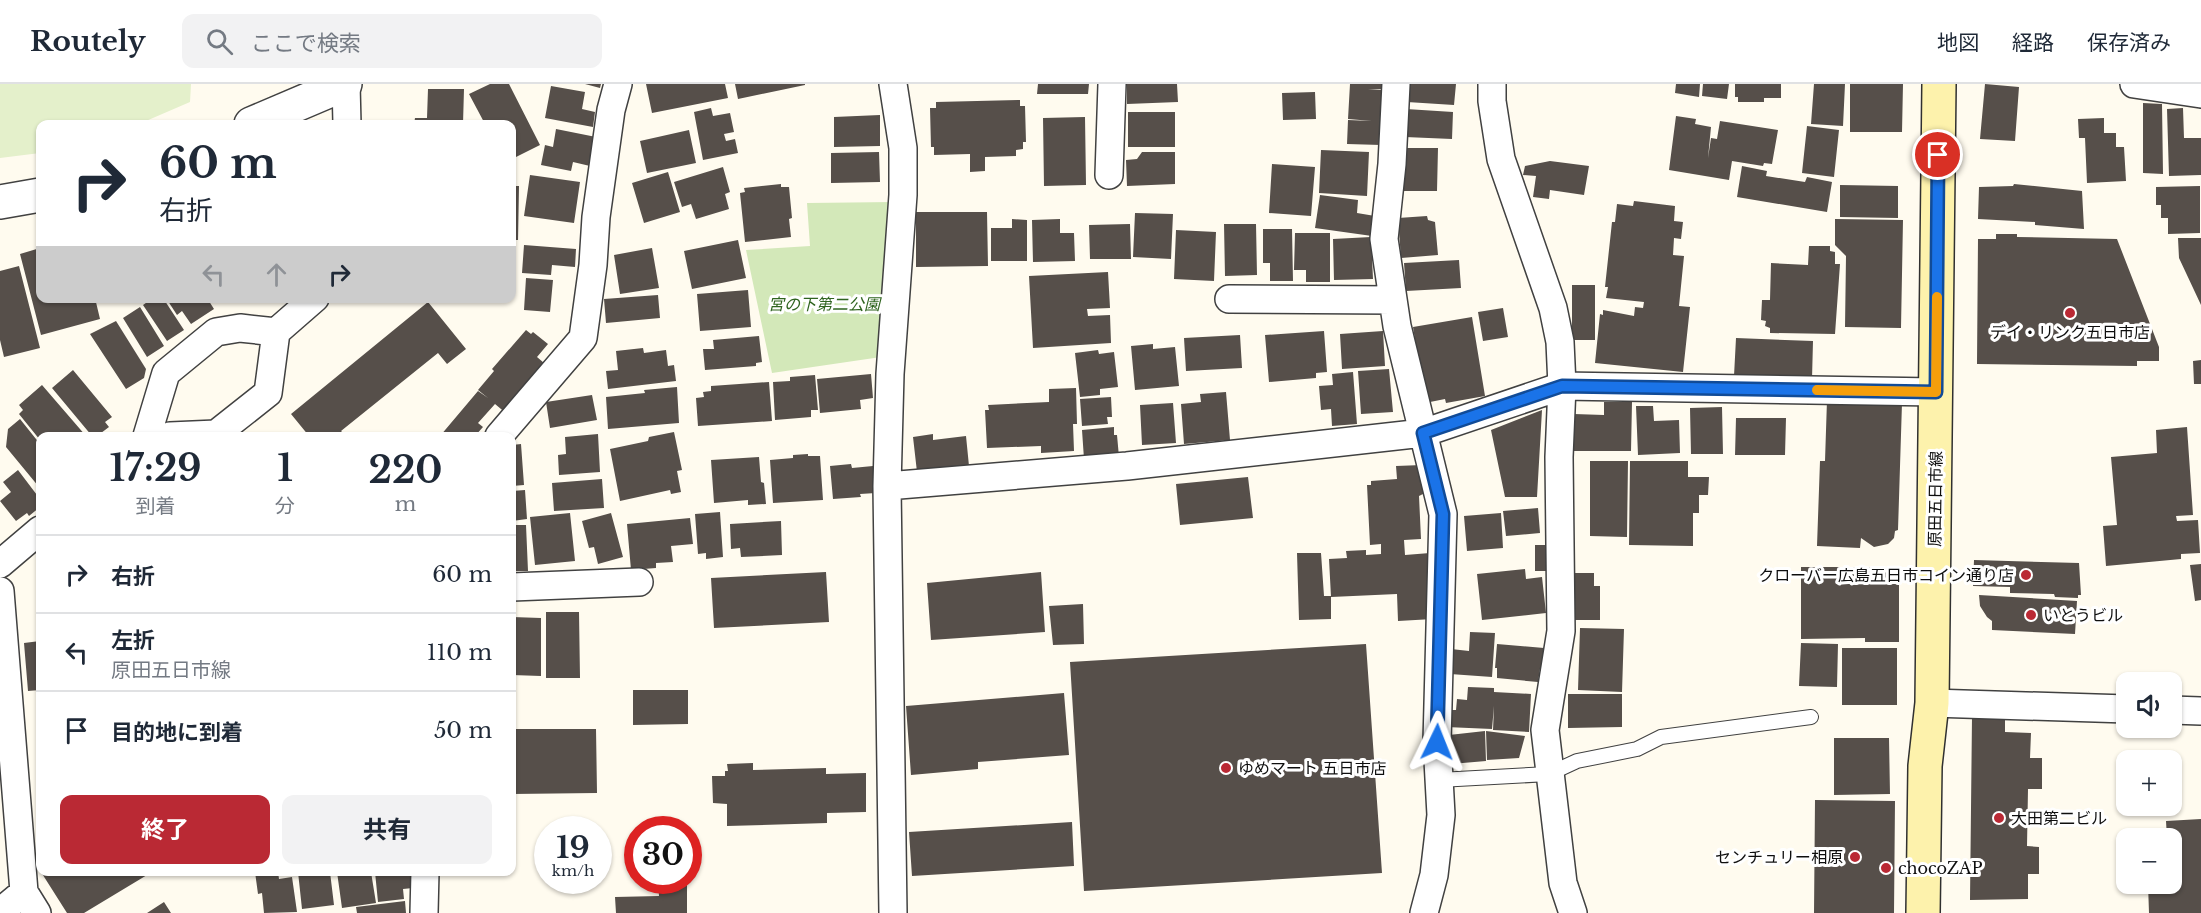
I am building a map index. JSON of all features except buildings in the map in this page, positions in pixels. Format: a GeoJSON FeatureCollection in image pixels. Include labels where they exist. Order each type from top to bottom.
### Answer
{"type":"FeatureCollection","features":[{"type":"Feature","properties":{"kind":"main road","name":"原田五日市線"},"geometry":{"type":"LineString","coordinates":[[1923,913],[1925,766],[1932,704],[1939,84]]}},
{"type":"Feature","properties":{"kind":"street"},"geometry":{"type":"LineString","coordinates":[[260,120],[346,84],[347,120]]}},
{"type":"Feature","properties":{"kind":"street"},"geometry":{"type":"LineString","coordinates":[[502,432],[583,338],[593,265],[596,217],[611,110],[618,84]]}},
{"type":"Feature","properties":{"kind":"street"},"geometry":{"type":"LineString","coordinates":[[893,84],[903,148],[903,195],[890,374],[887,486],[893,913]]}},
{"type":"Feature","properties":{"kind":"street"},"geometry":{"type":"LineString","coordinates":[[1109,175],[1112,84]]}},
{"type":"Feature","properties":{"kind":"street"},"geometry":{"type":"LineString","coordinates":[[1396,84],[1392,164],[1384,239],[1397,326],[1443,514],[1437,742],[1441,815],[1434,875],[1424,913]]}},
{"type":"Feature","properties":{"kind":"street"},"geometry":{"type":"LineString","coordinates":[[1492,84],[1492,101],[1501,159],[1553,308],[1560,342],[1562,386],[1559,457],[1561,631],[1545,730],[1563,883],[1573,913]]}},
{"type":"Feature","properties":{"kind":"street"},"geometry":{"type":"LineString","coordinates":[[2134,84],[2201,94]]}},
{"type":"Feature","properties":{"kind":"street"},"geometry":{"type":"LineString","coordinates":[[0,202],[36,196]]}},
{"type":"Feature","properties":{"kind":"street"},"geometry":{"type":"LineString","coordinates":[[1229,299],[1393,300]]}},
{"type":"Feature","properties":{"kind":"street"},"geometry":{"type":"LineString","coordinates":[[219,432],[268,393],[276,332],[309,303]]}},
{"type":"Feature","properties":{"kind":"street"},"geometry":{"type":"LineString","coordinates":[[148,432],[166,373],[216,332],[240,328],[276,332]]}},
{"type":"Feature","properties":{"kind":"street"},"geometry":{"type":"LineString","coordinates":[[887,486],[1127,466],[1423,433],[1562,386],[1936,392]]}},
{"type":"Feature","properties":{"kind":"street"},"geometry":{"type":"LineString","coordinates":[[6,553],[36,533]]}},
{"type":"Feature","properties":{"kind":"street"},"geometry":{"type":"LineString","coordinates":[[516,587],[639,582]]}},
{"type":"Feature","properties":{"kind":"street"},"geometry":{"type":"LineString","coordinates":[[0,591],[31,902],[0,912]]}},
{"type":"Feature","properties":{"kind":"street"},"geometry":{"type":"LineString","coordinates":[[1932,704],[2116,709]]}},
{"type":"Feature","properties":{"kind":"street"},"geometry":{"type":"LineString","coordinates":[[2182,710],[2201,711]]}},
{"type":"Feature","properties":{"kind":"street"},"geometry":{"type":"LineString","coordinates":[[423,913],[425,876]]}},
{"type":"Feature","properties":{"kind":"lane"},"geometry":{"type":"LineString","coordinates":[[1439,780],[1549,774],[1577,761],[1637,749],[1661,737],[1811,717]]}},
{"type":"Feature","properties":{"kind":"green space"},"geometry":{"type":"Polygon","coordinates":[[[0,84],[191,84],[190,102],[148,120],[36,120],[36,154],[0,158],[0,84]]]}},
{"type":"Feature","properties":{"kind":"green space","name":"宮の下第二公園"},"geometry":{"type":"Polygon","coordinates":[[[894,202],[881,357],[772,373],[746,250],[810,246],[807,203],[894,202]]]}},
{"type":"Feature","properties":{"kind":"slow traffic"},"geometry":{"type":"LineString","coordinates":[[1817,390],[1936,392],[1937,297]]}},
{"type":"Feature","properties":{"kind":"place","name":"デイ・リンク五日市店"},"geometry":{"type":"Point","coordinates":[2070,313]}},
{"type":"Feature","properties":{"kind":"place","name":"クローバー広島五日市コイン通り店"},"geometry":{"type":"Point","coordinates":[2026,575]}},
{"type":"Feature","properties":{"kind":"place","name":"いとうビル"},"geometry":{"type":"Point","coordinates":[2031,615]}},
{"type":"Feature","properties":{"kind":"place","name":"ゆめマート 五日市店"},"geometry":{"type":"Point","coordinates":[1226,768]}},
{"type":"Feature","properties":{"kind":"place","name":"大田第二ビル"},"geometry":{"type":"Point","coordinates":[1999,818]}},
{"type":"Feature","properties":{"kind":"place","name":"センチュリー相原"},"geometry":{"type":"Point","coordinates":[1855,857]}},
{"type":"Feature","properties":{"kind":"place","name":"chocoZAP"},"geometry":{"type":"Point","coordinates":[1886,868]}},
{"type":"Feature","properties":{"kind":"route"},"geometry":{"type":"LineString","coordinates":[[1437,742],[1443,514],[1423,433],[1562,386],[1936,392],[1938,155]]}}]}
